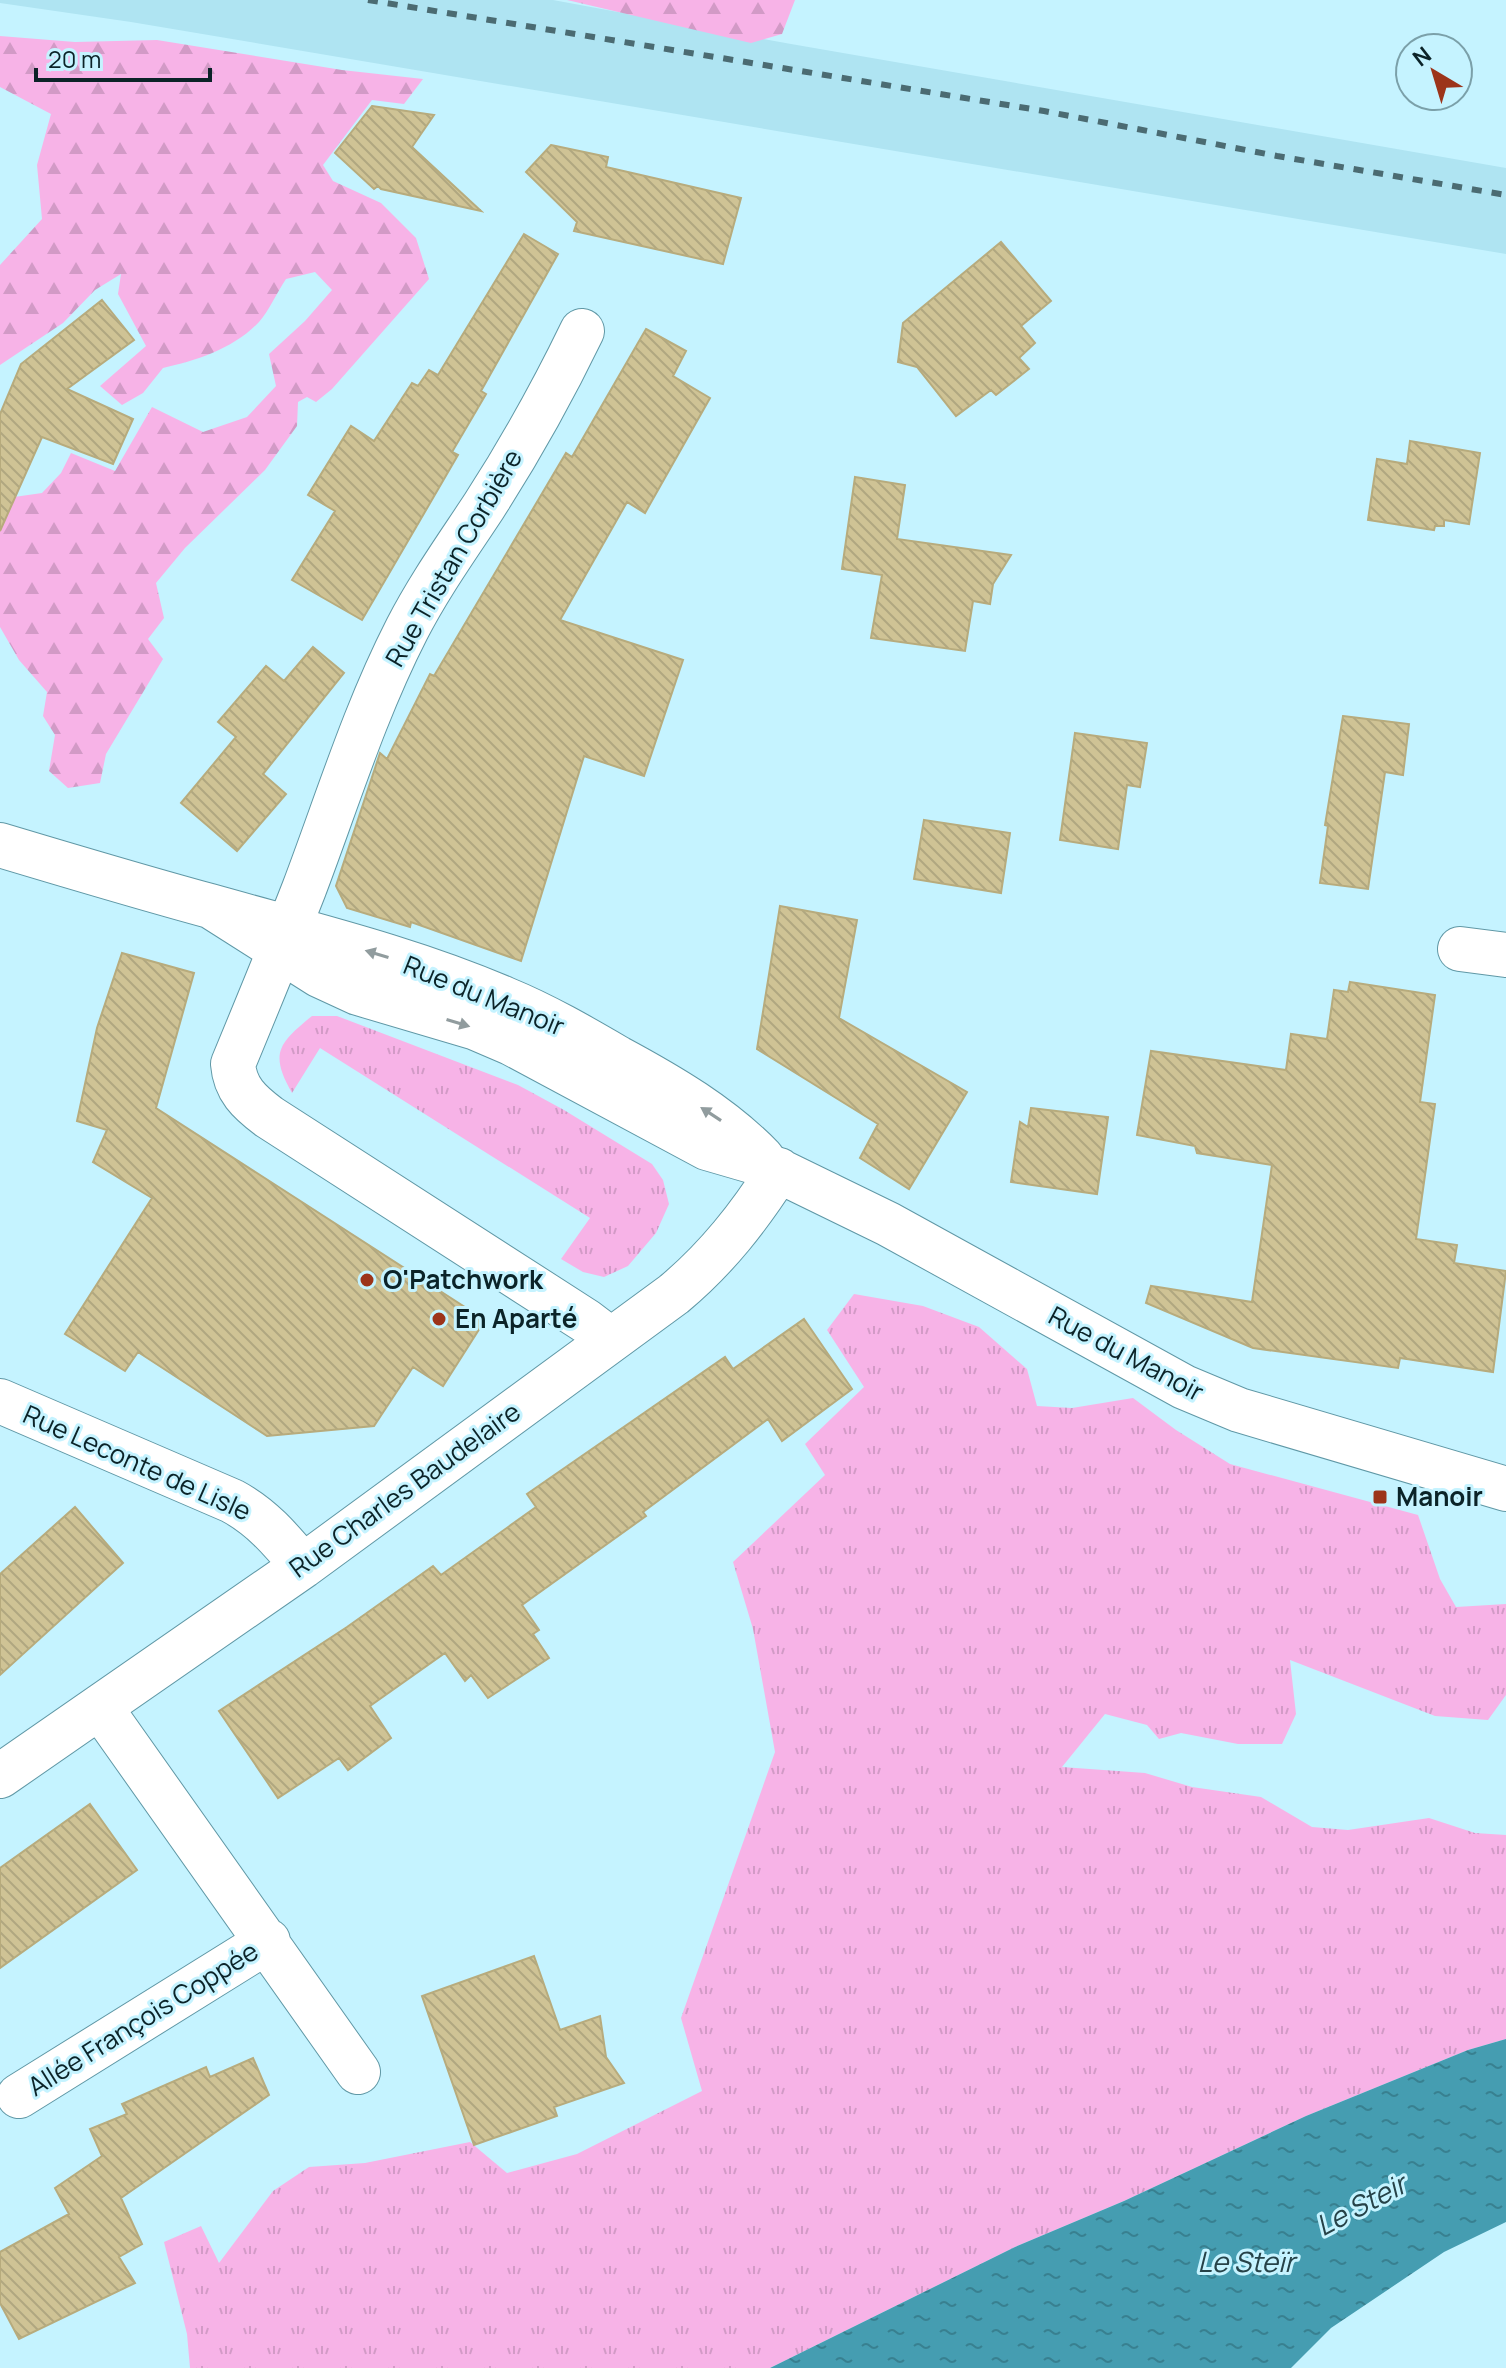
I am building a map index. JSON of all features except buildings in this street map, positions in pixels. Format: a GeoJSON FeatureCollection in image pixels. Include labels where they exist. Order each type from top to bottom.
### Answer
{"type":"FeatureCollection","features":[{"type":"Feature","properties":{"kind":"street","name":"Rue Tristan Corbière"},"geometry":{"type":"LineString","coordinates":[[582,331],[546,402],[407,628],[351,756],[284,938],[233,1064],[234,1079],[243,1094],[269,1117],[611,1340]]}},
{"type":"Feature","properties":{"kind":"street","name":"Rue du Manoir"},"geometry":{"type":"LineString","coordinates":[[0,845],[212,907],[284,938],[476,987],[549,1020],[639,1069],[716,1117],[774,1168],[888,1224],[1184,1387],[1239,1410],[1506,1489]]}},
{"type":"Feature","properties":{"kind":"street"},"geometry":{"type":"LineString","coordinates":[[1460,949],[1506,955]]}},
{"type":"Feature","properties":{"kind":"street","name":"Rue Charles Baudelaire"},"geometry":{"type":"LineString","coordinates":[[0,1776],[303,1566],[674,1294],[720,1252],[753,1210],[774,1168]]}},
{"type":"Feature","properties":{"kind":"street","name":"Rue Leconte de Lisle"},"geometry":{"type":"LineString","coordinates":[[0,1401],[232,1501],[254,1513],[275,1532],[303,1566]]}},
{"type":"Feature","properties":{"kind":"street","name":"Allée François Coppée"},"geometry":{"type":"LineString","coordinates":[[100,1707],[358,2072]]}},
{"type":"Feature","properties":{"kind":"street","name":"Allée François Coppée"},"geometry":{"type":"LineString","coordinates":[[19,2096],[268,1941]]}},
{"type":"Feature","properties":{"kind":"shaded area"},"geometry":{"type":"Polygon","coordinates":[[[0,0],[553,0],[1506,168],[1506,254],[131,22],[0,3],[0,0]]]}},
{"type":"Feature","properties":{"kind":"green space"},"geometry":{"type":"Polygon","coordinates":[[[567,0],[795,0],[782,34],[751,43],[567,0]]]}},
{"type":"Feature","properties":{"kind":"green space"},"geometry":{"type":"Polygon","coordinates":[[[0,36],[75,42],[157,40],[342,70],[423,79],[404,104],[372,100],[323,165],[333,181],[381,203],[416,238],[429,279],[332,389],[316,402],[307,397],[298,402],[297,426],[265,470],[185,548],[156,583],[164,618],[148,639],[163,659],[106,754],[100,783],[68,788],[49,771],[55,735],[43,716],[47,692],[19,660],[0,627],[0,492],[14,497],[42,493],[61,473],[71,453],[115,471],[152,407],[203,432],[247,417],[276,386],[269,354],[305,321],[332,290],[315,272],[286,279],[263,318],[239,339],[189,362],[163,368],[143,393],[122,405],[100,386],[146,346],[118,294],[121,274],[95,290],[63,323],[0,365],[0,265],[42,219],[37,165],[51,114],[0,87],[0,36]]]}},
{"type":"Feature","properties":{"kind":"green space"},"geometry":{"type":"Polygon","coordinates":[[[312,1016],[337,1016],[518,1085],[652,1164],[663,1180],[669,1204],[656,1233],[628,1266],[604,1277],[583,1272],[561,1259],[590,1218],[320,1048],[292,1093],[281,1068],[281,1050],[292,1034],[312,1016]]]}},
{"type":"Feature","properties":{"kind":"green space"},"geometry":{"type":"Polygon","coordinates":[[[854,1294],[923,1306],[979,1327],[1027,1369],[1037,1406],[1072,1408],[1133,1398],[1230,1464],[1418,1515],[1440,1579],[1456,1607],[1506,1604],[1506,1695],[1488,1720],[1435,1716],[1290,1660],[1296,1714],[1282,1744],[1238,1744],[1181,1733],[1159,1739],[1147,1725],[1105,1714],[1062,1767],[1145,1773],[1192,1787],[1261,1797],[1312,1827],[1348,1830],[1429,1818],[1475,1833],[1506,1835],[1506,2039],[1468,2050],[1306,2116],[1124,2201],[1015,2247],[770,2368],[190,2368],[187,2334],[164,2242],[201,2226],[219,2263],[273,2191],[309,2167],[365,2163],[470,2142],[507,2173],[577,2154],[702,2091],[681,2018],[775,1752],[753,1629],[733,1562],[825,1475],[805,1444],[864,1387],[827,1330],[854,1294]]]}},
{"type":"Feature","properties":{"kind":"water","name":"Le Steïr"},"geometry":{"type":"Polygon","coordinates":[[[1506,2039],[1506,2222],[1444,2252],[1331,2328],[1291,2368],[770,2368],[1015,2247],[1124,2201],[1306,2116],[1468,2050],[1506,2039]]]}},
{"type":"Feature","properties":{"kind":"railway"},"geometry":{"type":"LineString","coordinates":[[368,0],[1044,111],[1277,156],[1506,195]]}},
{"type":"Feature","properties":{"kind":"place","name":"O'Patchwork"},"geometry":{"type":"Point","coordinates":[367,1280]}},
{"type":"Feature","properties":{"kind":"place","name":"En Aparté"},"geometry":{"type":"Point","coordinates":[439,1319]}},
{"type":"Feature","properties":{"kind":"place","name":"Manoir"},"geometry":{"type":"Point","coordinates":[1380,1497]}},
{"type":"Feature","properties":{"kind":"water label","name":"Le Steir"},"geometry":{"type":"Point","coordinates":[1361,2205]}}]}
